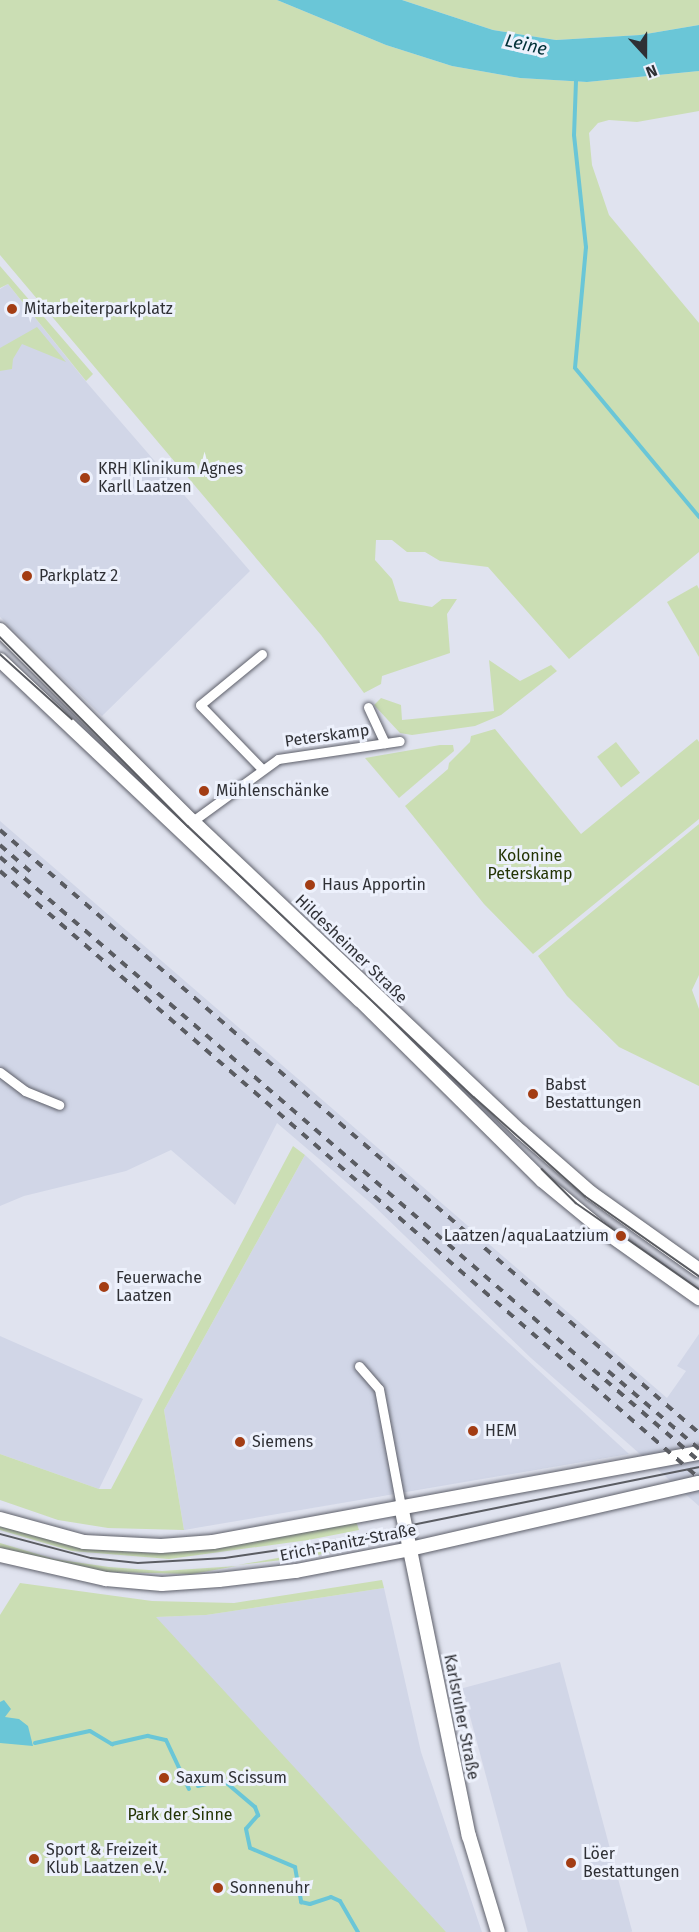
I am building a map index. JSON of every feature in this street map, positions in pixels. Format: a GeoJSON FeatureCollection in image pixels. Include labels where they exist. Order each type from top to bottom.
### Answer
{"type":"FeatureCollection","features":[{"type":"Feature","properties":{"kind":"street","name":"Hildesheimer Straße"},"geometry":{"type":"LineString","coordinates":[[0,630],[192,821],[521,1132],[608,1206],[699,1270]]}},
{"type":"Feature","properties":{"kind":"street"},"geometry":{"type":"LineString","coordinates":[[262,654],[200,705],[262,769]]}},
{"type":"Feature","properties":{"kind":"street","name":"Hildesheimer Straße"},"geometry":{"type":"LineString","coordinates":[[0,660],[182,832],[542,1180],[599,1227],[699,1298]]}},
{"type":"Feature","properties":{"kind":"street"},"geometry":{"type":"LineString","coordinates":[[368,707],[385,743]]}},
{"type":"Feature","properties":{"kind":"street","name":"Peterskamp"},"geometry":{"type":"LineString","coordinates":[[182,832],[192,821],[278,759],[298,754],[400,741]]}},
{"type":"Feature","properties":{"kind":"street"},"geometry":{"type":"LineString","coordinates":[[0,1072],[25,1091],[59,1105]]}},
{"type":"Feature","properties":{"kind":"street"},"geometry":{"type":"LineString","coordinates":[[359,1366],[379,1389],[401,1506]]}},
{"type":"Feature","properties":{"kind":"street","name":"Erich-Panitz-Straße"},"geometry":{"type":"LineString","coordinates":[[0,1519],[84,1542],[161,1546],[213,1542],[699,1453]]}},
{"type":"Feature","properties":{"kind":"street","name":"Erich-Panitz-Straße"},"geometry":{"type":"LineString","coordinates":[[0,1555],[65,1572],[162,1584],[296,1571],[410,1549],[699,1483]]}},
{"type":"Feature","properties":{"kind":"street","name":"Karlsruher Straße"},"geometry":{"type":"LineString","coordinates":[[401,1506],[469,1836],[498,1932]]}},
{"type":"Feature","properties":{"kind":"shaded area","name":"KRH Klinikum Agnes Karll Laatzen"},"geometry":{"type":"Polygon","coordinates":[[[8,284],[88,384],[250,571],[102,716],[0,617],[0,289],[8,284]]]}},
{"type":"Feature","properties":{"kind":"shaded area"},"geometry":{"type":"Polygon","coordinates":[[[0,821],[667,1398],[686,1371],[677,1366],[699,1334],[699,1506],[531,1358],[373,1205],[277,1123],[235,1205],[171,1150],[126,1171],[24,1196],[0,1206],[0,821]]]}},
{"type":"Feature","properties":{"kind":"shaded area"},"geometry":{"type":"Polygon","coordinates":[[[305,1155],[629,1454],[184,1530],[164,1410],[305,1155]]]}},
{"type":"Feature","properties":{"kind":"shaded area"},"geometry":{"type":"Polygon","coordinates":[[[0,1336],[143,1399],[99,1489],[0,1454],[0,1336]]]}},
{"type":"Feature","properties":{"kind":"shaded area"},"geometry":{"type":"Polygon","coordinates":[[[384,1588],[421,1752],[482,1932],[446,1932],[433,1921],[155,1617],[206,1615],[384,1588]]]}},
{"type":"Feature","properties":{"kind":"shaded area"},"geometry":{"type":"Polygon","coordinates":[[[560,1662],[632,1931],[528,1932],[462,1688],[560,1662]]]}},
{"type":"Feature","properties":{"kind":"green space"},"geometry":{"type":"Polygon","coordinates":[[[0,0],[277,0],[386,45],[452,66],[520,78],[587,82],[699,71],[699,111],[637,122],[609,120],[598,123],[589,133],[592,165],[609,215],[699,323],[699,552],[569,659],[488,567],[440,561],[425,552],[407,552],[392,540],[376,540],[375,560],[392,579],[399,601],[432,607],[442,599],[457,599],[447,614],[450,653],[382,676],[381,684],[364,693],[321,635],[0,255],[0,0]]]}},
{"type":"Feature","properties":{"kind":"green space"},"geometry":{"type":"Polygon","coordinates":[[[402,0],[699,0],[699,25],[640,35],[556,40],[493,30],[402,0]]]}},
{"type":"Feature","properties":{"kind":"green space"},"geometry":{"type":"Polygon","coordinates":[[[0,266],[93,374],[86,381],[8,284],[0,288],[0,266]]]}},
{"type":"Feature","properties":{"kind":"green space"},"geometry":{"type":"Polygon","coordinates":[[[37,327],[66,362],[22,344],[13,359],[12,369],[0,371],[0,348],[37,327]]]}},
{"type":"Feature","properties":{"kind":"green space"},"geometry":{"type":"Polygon","coordinates":[[[697,585],[699,589],[699,657],[667,602],[697,585]]]}},
{"type":"Feature","properties":{"kind":"green space"},"geometry":{"type":"Polygon","coordinates":[[[489,660],[520,681],[551,665],[557,671],[501,715],[475,726],[412,735],[400,733],[374,705],[381,698],[401,705],[402,720],[494,711],[489,660]]]}},
{"type":"Feature","properties":{"kind":"green space","name":"Kolonine Peterskamp"},"geometry":{"type":"Polygon","coordinates":[[[495,729],[581,834],[697,739],[699,742],[699,819],[533,954],[484,904],[405,806],[448,769],[449,763],[470,742],[471,736],[495,729]]]}},
{"type":"Feature","properties":{"kind":"green space"},"geometry":{"type":"Polygon","coordinates":[[[616,742],[640,773],[621,788],[597,757],[616,742]]]}},
{"type":"Feature","properties":{"kind":"green space"},"geometry":{"type":"Polygon","coordinates":[[[440,745],[453,745],[454,751],[399,798],[365,758],[440,745]]]}},
{"type":"Feature","properties":{"kind":"green space"},"geometry":{"type":"Polygon","coordinates":[[[699,824],[699,975],[692,990],[699,1009],[699,1086],[619,1047],[567,996],[538,956],[699,824]]]}},
{"type":"Feature","properties":{"kind":"green space"},"geometry":{"type":"Polygon","coordinates":[[[293,1146],[305,1155],[164,1410],[184,1530],[108,1528],[58,1520],[0,1500],[0,1454],[99,1489],[111,1489],[293,1146]]]}},
{"type":"Feature","properties":{"kind":"green space"},"geometry":{"type":"Polygon","coordinates":[[[356,1521],[359,1530],[308,1540],[169,1559],[72,1551],[0,1530],[0,1526],[87,1549],[153,1553],[209,1548],[356,1521]]]}},
{"type":"Feature","properties":{"kind":"green space"},"geometry":{"type":"Polygon","coordinates":[[[0,1543],[54,1559],[109,1567],[162,1571],[237,1566],[192,1574],[107,1572],[55,1564],[0,1548],[0,1543]]]}},
{"type":"Feature","properties":{"kind":"green space"},"geometry":{"type":"Polygon","coordinates":[[[361,1543],[362,1546],[308,1557],[238,1565],[361,1543]]]}},
{"type":"Feature","properties":{"kind":"green space","name":"Park der Sinne"},"geometry":{"type":"Polygon","coordinates":[[[382,1580],[384,1588],[206,1615],[156,1617],[446,1932],[0,1932],[0,1615],[20,1583],[152,1601],[234,1603],[382,1580]]]}},
{"type":"Feature","properties":{"kind":"water","name":"Leine"},"geometry":{"type":"Polygon","coordinates":[[[277,0],[402,0],[493,30],[556,40],[640,35],[699,25],[699,71],[587,82],[520,78],[452,66],[386,45],[277,0]]]}},
{"type":"Feature","properties":{"kind":"water"},"geometry":{"type":"Polygon","coordinates":[[[4,1700],[11,1709],[5,1717],[19,1719],[28,1726],[33,1746],[0,1743],[0,1702],[4,1700]]]}},
{"type":"Feature","properties":{"kind":"waterway"},"geometry":{"type":"LineString","coordinates":[[576,81],[574,135],[586,247],[575,368],[699,517]]}},
{"type":"Feature","properties":{"kind":"waterway"},"geometry":{"type":"LineString","coordinates":[[35,1743],[90,1731],[112,1744],[148,1736],[166,1740],[189,1789]]}},
{"type":"Feature","properties":{"kind":"waterway"},"geometry":{"type":"LineString","coordinates":[[198,1786],[223,1780],[255,1807],[258,1815],[246,1829],[250,1848],[295,1867],[301,1902],[310,1904],[331,1897],[340,1901],[358,1932]]}},
{"type":"Feature","properties":{"kind":"tram line"},"geometry":{"type":"LineString","coordinates":[[0,637],[188,826],[474,1097],[585,1196],[699,1276]]}},
{"type":"Feature","properties":{"kind":"tram line"},"geometry":{"type":"LineString","coordinates":[[0,654],[72,719]]}},
{"type":"Feature","properties":{"kind":"tram line"},"geometry":{"type":"LineString","coordinates":[[542,1169],[576,1203],[699,1289]]}},
{"type":"Feature","properties":{"kind":"tram line"},"geometry":{"type":"LineString","coordinates":[[0,1534],[91,1558],[138,1563],[225,1558],[313,1545],[699,1467]]}},
{"type":"Feature","properties":{"kind":"railway"},"geometry":{"type":"LineString","coordinates":[[0,830],[699,1433]]}},
{"type":"Feature","properties":{"kind":"railway"},"geometry":{"type":"LineString","coordinates":[[0,845],[31,872]]}},
{"type":"Feature","properties":{"kind":"railway"},"geometry":{"type":"LineString","coordinates":[[0,857],[699,1461]]}},
{"type":"Feature","properties":{"kind":"railway"},"geometry":{"type":"LineString","coordinates":[[0,871],[699,1478]]}},
{"type":"Feature","properties":{"kind":"railway"},"geometry":{"type":"LineString","coordinates":[[608,1371],[699,1449]]}},
{"type":"Feature","properties":{"kind":"place","name":"Mitarbeiterparkplatz"},"geometry":{"type":"Point","coordinates":[12,309]}},
{"type":"Feature","properties":{"kind":"place","name":"KRH Klinikum Agnes Karll Laatzen"},"geometry":{"type":"Point","coordinates":[85,478]}},
{"type":"Feature","properties":{"kind":"place","name":"Parkplatz 2"},"geometry":{"type":"Point","coordinates":[27,576]}},
{"type":"Feature","properties":{"kind":"place","name":"Mühlenschänke"},"geometry":{"type":"Point","coordinates":[204,791]}},
{"type":"Feature","properties":{"kind":"place","name":"Haus Apportin"},"geometry":{"type":"Point","coordinates":[310,885]}},
{"type":"Feature","properties":{"kind":"place","name":"Babst Bestattungen"},"geometry":{"type":"Point","coordinates":[533,1094]}},
{"type":"Feature","properties":{"kind":"place","name":"Laatzen/aquaLaatzium"},"geometry":{"type":"Point","coordinates":[621,1236]}},
{"type":"Feature","properties":{"kind":"place","name":"Feuerwache Laatzen"},"geometry":{"type":"Point","coordinates":[104,1287]}},
{"type":"Feature","properties":{"kind":"place","name":"HEM"},"geometry":{"type":"Point","coordinates":[473,1431]}},
{"type":"Feature","properties":{"kind":"place","name":"Siemens"},"geometry":{"type":"Point","coordinates":[240,1442]}},
{"type":"Feature","properties":{"kind":"place","name":"Saxum Scissum"},"geometry":{"type":"Point","coordinates":[164,1778]}},
{"type":"Feature","properties":{"kind":"place","name":"Sport & Freizeit Klub Laatzen e.V."},"geometry":{"type":"Point","coordinates":[34,1859]}},
{"type":"Feature","properties":{"kind":"place","name":"Löer Bestattungen"},"geometry":{"type":"Point","coordinates":[571,1863]}},
{"type":"Feature","properties":{"kind":"place","name":"Sonnenuhr"},"geometry":{"type":"Point","coordinates":[218,1888]}}]}
